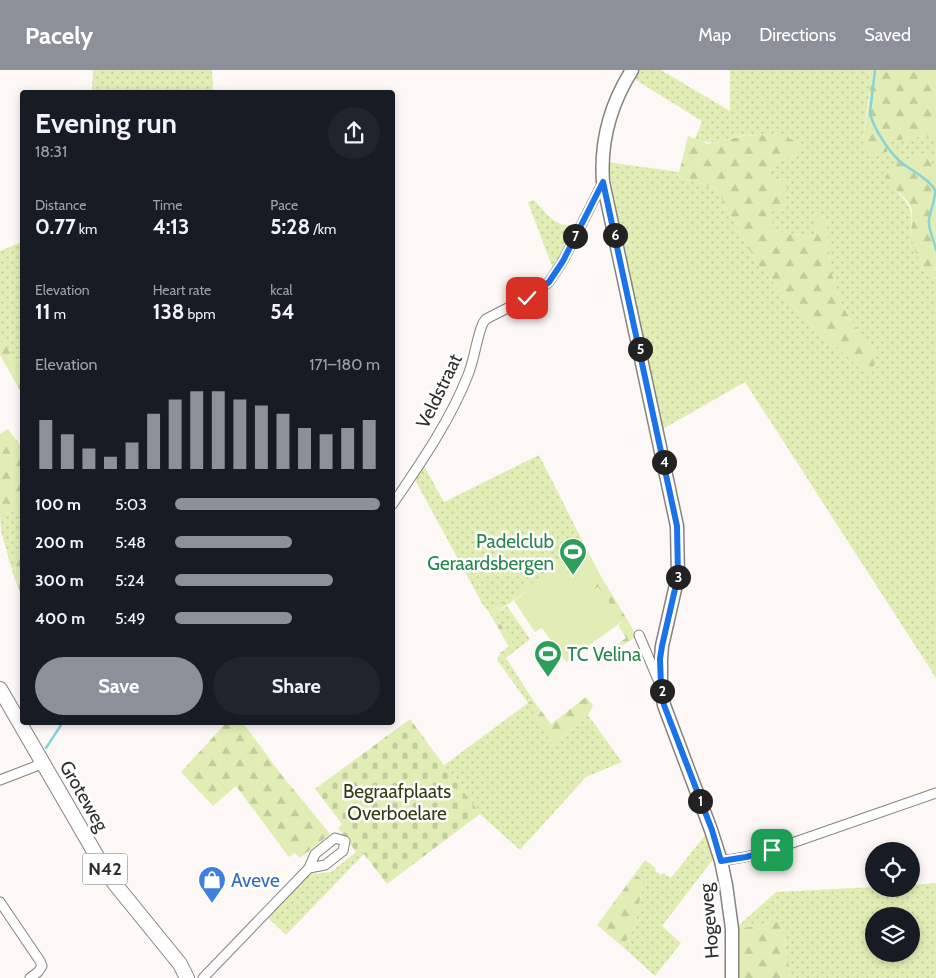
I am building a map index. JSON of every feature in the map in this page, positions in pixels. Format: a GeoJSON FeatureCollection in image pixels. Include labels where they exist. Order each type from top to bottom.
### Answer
{"type":"FeatureCollection","features":[{"type":"Feature","properties":{"kind":"main road","name":"Groteweg"},"geometry":{"type":"LineString","coordinates":[[0,689],[19,712]]}},
{"type":"Feature","properties":{"kind":"main road","name":"Groteweg"},"geometry":{"type":"LineString","coordinates":[[25,725],[44,763],[99,860],[180,964],[197,978]]}},
{"type":"Feature","properties":{"kind":"main road","name":"Groteweg"},"geometry":{"type":"LineString","coordinates":[[180,964],[187,978]]}},
{"type":"Feature","properties":{"kind":"street"},"geometry":{"type":"LineString","coordinates":[[632,70],[608,119],[603,144],[603,182],[677,526],[678,576],[662,646],[661,686]]}},
{"type":"Feature","properties":{"kind":"street","name":"Veldstraat"},"geometry":{"type":"LineString","coordinates":[[395,501],[421,462],[461,390],[474,360],[483,323],[486,319],[527,298],[549,282],[563,261],[603,182]]}},
{"type":"Feature","properties":{"kind":"street","name":"Hogeweg"},"geometry":{"type":"LineString","coordinates":[[639,635],[661,686],[664,705],[712,830],[721,861],[731,923],[732,978]]}},
{"type":"Feature","properties":{"kind":"street"},"geometry":{"type":"LineString","coordinates":[[0,780],[44,763]]}},
{"type":"Feature","properties":{"kind":"street"},"geometry":{"type":"LineString","coordinates":[[721,861],[772,850],[936,793]]}},
{"type":"Feature","properties":{"kind":"street"},"geometry":{"type":"LineString","coordinates":[[203,978],[309,868]]}},
{"type":"Feature","properties":{"kind":"street"},"geometry":{"type":"LineString","coordinates":[[0,902],[42,966],[30,978]]}},
{"type":"Feature","properties":{"kind":"green space"},"geometry":{"type":"Polygon","coordinates":[[[93,70],[212,70],[213,90],[92,90],[93,70]]]}},
{"type":"Feature","properties":{"kind":"green space"},"geometry":{"type":"Polygon","coordinates":[[[639,70],[661,70],[730,111],[730,70],[868,70],[871,82],[863,137],[887,152],[887,142],[936,134],[936,175],[927,155],[921,153],[903,163],[898,193],[905,200],[911,211],[912,239],[920,262],[927,276],[936,278],[936,678],[745,382],[661,430],[607,162],[679,172],[678,177],[716,188],[756,262],[799,313],[870,377],[876,355],[855,327],[838,294],[831,269],[826,217],[817,216],[817,237],[773,231],[771,210],[787,183],[769,179],[770,172],[777,161],[797,155],[774,141],[761,136],[739,136],[716,142],[695,139],[702,121],[634,79],[639,70]]]}},
{"type":"Feature","properties":{"kind":"green space"},"geometry":{"type":"Polygon","coordinates":[[[868,70],[936,70],[936,134],[887,142],[887,152],[871,154],[863,150],[870,90],[868,70]]]}},
{"type":"Feature","properties":{"kind":"green space"},"geometry":{"type":"Polygon","coordinates":[[[747,135],[783,137],[790,139],[799,146],[797,155],[777,162],[771,168],[769,179],[787,183],[786,209],[771,210],[773,231],[816,237],[817,216],[826,217],[831,269],[838,294],[852,322],[877,355],[870,378],[799,313],[756,262],[716,188],[678,177],[688,136],[708,144],[747,135]]]}},
{"type":"Feature","properties":{"kind":"green space"},"geometry":{"type":"Polygon","coordinates":[[[921,153],[927,155],[936,175],[936,278],[927,276],[916,253],[911,238],[912,210],[909,203],[885,178],[895,160],[906,162],[921,153]]]}},
{"type":"Feature","properties":{"kind":"green space"},"geometry":{"type":"Polygon","coordinates":[[[534,200],[549,216],[559,223],[572,225],[580,222],[554,272],[528,202],[534,200]]]}},
{"type":"Feature","properties":{"kind":"green space"},"geometry":{"type":"Polygon","coordinates":[[[20,243],[20,372],[4,342],[0,344],[0,251],[20,243]]]}},
{"type":"Feature","properties":{"kind":"green space"},"geometry":{"type":"Polygon","coordinates":[[[4,341],[20,372],[20,390],[0,355],[0,344],[4,341]]]}},
{"type":"Feature","properties":{"kind":"green space"},"geometry":{"type":"Polygon","coordinates":[[[8,429],[20,445],[20,510],[0,515],[0,434],[8,429]]]}},
{"type":"Feature","properties":{"kind":"green space"},"geometry":{"type":"Polygon","coordinates":[[[539,455],[586,548],[489,612],[483,605],[414,478],[423,464],[444,502],[539,455]]]}},
{"type":"Feature","properties":{"kind":"green space"},"geometry":{"type":"Polygon","coordinates":[[[20,510],[20,552],[16,573],[13,574],[1,531],[0,515],[20,510]]]}},
{"type":"Feature","properties":{"kind":"green space"},"geometry":{"type":"Polygon","coordinates":[[[586,548],[602,578],[564,602],[569,608],[598,587],[623,621],[566,662],[542,628],[535,632],[514,601],[546,577],[545,574],[586,548]]]}},
{"type":"Feature","properties":{"kind":"green space"},"geometry":{"type":"Polygon","coordinates":[[[20,552],[20,592],[13,574],[16,573],[16,559],[20,552]]]}},
{"type":"Feature","properties":{"kind":"green space"},"geometry":{"type":"Polygon","coordinates":[[[545,574],[547,577],[494,614],[513,644],[509,647],[489,612],[545,574]]]}},
{"type":"Feature","properties":{"kind":"green space"},"geometry":{"type":"Polygon","coordinates":[[[602,578],[637,636],[608,655],[606,652],[626,638],[618,625],[623,622],[598,587],[569,608],[564,602],[602,578]]]}},
{"type":"Feature","properties":{"kind":"green space"},"geometry":{"type":"Polygon","coordinates":[[[507,606],[530,639],[506,658],[533,700],[529,703],[553,745],[588,715],[622,762],[586,777],[520,850],[480,814],[443,766],[528,703],[497,660],[500,653],[513,644],[494,614],[507,606]]]}},
{"type":"Feature","properties":{"kind":"green space"},"geometry":{"type":"Polygon","coordinates":[[[586,697],[593,705],[588,715],[553,745],[528,703],[533,700],[551,724],[586,697]]]}},
{"type":"Feature","properties":{"kind":"green space","name":"Begraafplaats Overboelare"},"geometry":{"type":"Polygon","coordinates":[[[410,719],[480,814],[387,884],[360,849],[356,852],[338,828],[342,824],[315,789],[410,719]]]}},
{"type":"Feature","properties":{"kind":"green space"},"geometry":{"type":"Polygon","coordinates":[[[224,725],[244,725],[280,773],[330,834],[300,858],[295,853],[289,857],[236,786],[213,806],[181,772],[224,725]]]}},
{"type":"Feature","properties":{"kind":"green space"},"geometry":{"type":"Polygon","coordinates":[[[706,834],[714,858],[662,926],[681,943],[655,976],[623,947],[636,923],[643,880],[635,874],[645,860],[656,868],[655,871],[671,878],[706,834]]]}},
{"type":"Feature","properties":{"kind":"green space"},"geometry":{"type":"Polygon","coordinates":[[[360,849],[364,854],[286,935],[268,918],[309,874],[331,872],[360,849]]]}},
{"type":"Feature","properties":{"kind":"green space"},"geometry":{"type":"Polygon","coordinates":[[[635,874],[643,880],[636,923],[623,947],[597,925],[635,874]]]}},
{"type":"Feature","properties":{"kind":"green space"},"geometry":{"type":"Polygon","coordinates":[[[936,883],[936,978],[791,978],[781,921],[738,929],[738,926],[776,892],[865,887],[865,897],[920,897],[920,884],[936,883]]]}},
{"type":"Feature","properties":{"kind":"green space"},"geometry":{"type":"Polygon","coordinates":[[[781,921],[791,978],[738,978],[738,929],[781,921]]]}},
{"type":"Feature","properties":{"kind":"waterway"},"geometry":{"type":"LineString","coordinates":[[875,70],[871,118],[878,133],[893,154],[902,163],[929,182],[935,190],[929,224],[936,250]]}},
{"type":"Feature","properties":{"kind":"waterway"},"geometry":{"type":"LineString","coordinates":[[46,748],[61,725]]}},
{"type":"Feature","properties":{"kind":"place","name":"Padelclub Geraardsbergen"},"geometry":{"type":"Point","coordinates":[573,576]}},
{"type":"Feature","properties":{"kind":"place","name":"TC Velina"},"geometry":{"type":"Point","coordinates":[548,678]}},
{"type":"Feature","properties":{"kind":"place","name":"Aveve"},"geometry":{"type":"Point","coordinates":[212,904]}},
{"type":"Feature","properties":{"kind":"route"},"geometry":{"type":"LineString","coordinates":[[527,298],[549,282],[563,261],[603,182],[677,526],[678,576],[660,659],[664,705],[712,830],[721,861],[772,850]]}}]}
